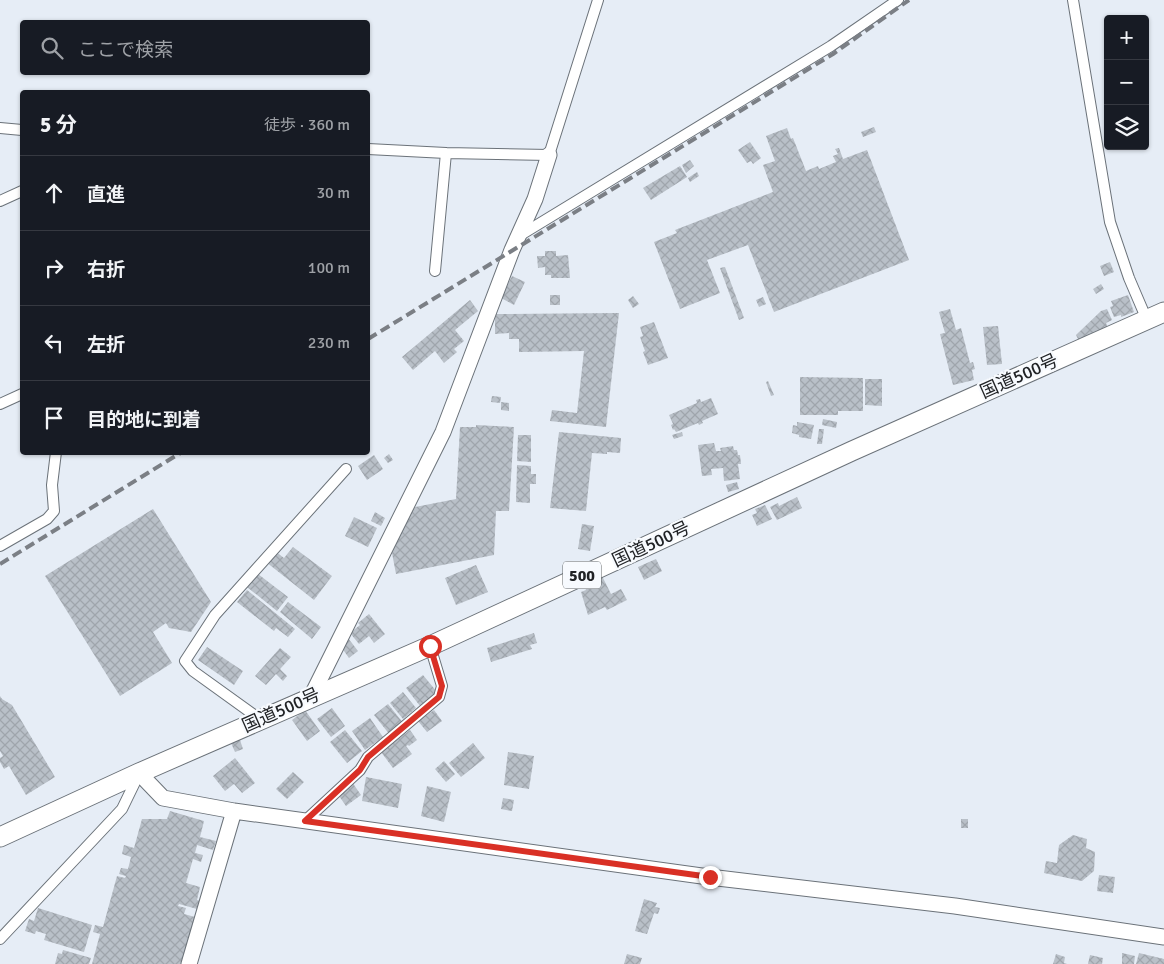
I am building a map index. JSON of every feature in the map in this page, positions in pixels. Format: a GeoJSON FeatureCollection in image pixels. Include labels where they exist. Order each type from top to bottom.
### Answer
{"type":"FeatureCollection","features":[{"type":"Feature","properties":{"kind":"highway","name":"国道500号"},"geometry":{"type":"LineString","coordinates":[[0,837],[310,697],[430,646],[852,451],[1164,312]]}},
{"type":"Feature","properties":{"kind":"street"},"geometry":{"type":"LineString","coordinates":[[310,697],[443,432],[512,250],[536,198],[598,0]]}},
{"type":"Feature","properties":{"kind":"street"},"geometry":{"type":"LineString","coordinates":[[1072,0],[1110,222],[1129,278],[1147,320]]}},
{"type":"Feature","properties":{"kind":"street"},"geometry":{"type":"LineString","coordinates":[[519,236],[831,46],[896,1]]}},
{"type":"Feature","properties":{"kind":"street"},"geometry":{"type":"LineString","coordinates":[[0,128],[20,130]]}},
{"type":"Feature","properties":{"kind":"street"},"geometry":{"type":"LineString","coordinates":[[370,149],[549,155]]}},
{"type":"Feature","properties":{"kind":"street"},"geometry":{"type":"LineString","coordinates":[[435,271],[446,153]]}},
{"type":"Feature","properties":{"kind":"street"},"geometry":{"type":"LineString","coordinates":[[0,201],[20,192]]}},
{"type":"Feature","properties":{"kind":"street"},"geometry":{"type":"LineString","coordinates":[[0,404],[20,395]]}},
{"type":"Feature","properties":{"kind":"street"},"geometry":{"type":"LineString","coordinates":[[0,546],[47,519],[54,511],[52,484],[56,455]]}},
{"type":"Feature","properties":{"kind":"street"},"geometry":{"type":"LineString","coordinates":[[261,720],[194,672],[185,661],[215,615],[346,469]]}},
{"type":"Feature","properties":{"kind":"street"},"geometry":{"type":"LineString","coordinates":[[305,821],[360,770],[368,757],[439,697],[442,686],[430,646]]}},
{"type":"Feature","properties":{"kind":"street"},"geometry":{"type":"LineString","coordinates":[[0,940],[122,809],[139,773],[163,798],[234,811],[710,877],[955,906],[1164,937]]}},
{"type":"Feature","properties":{"kind":"street"},"geometry":{"type":"LineString","coordinates":[[189,964],[234,811]]}},
{"type":"Feature","properties":{"kind":"building"},"geometry":{"type":"Polygon","coordinates":[[[874,127],[876,132],[863,137],[861,132],[874,127]]]}},
{"type":"Feature","properties":{"kind":"building"},"geometry":{"type":"Polygon","coordinates":[[[787,128],[806,171],[818,166],[819,169],[836,162],[833,156],[838,154],[835,149],[839,148],[843,159],[867,150],[909,260],[774,312],[748,245],[707,260],[720,293],[680,309],[654,242],[677,233],[675,230],[773,192],[763,165],[775,161],[766,136],[787,128]]]}},
{"type":"Feature","properties":{"kind":"building"},"geometry":{"type":"Polygon","coordinates":[[[750,142],[761,158],[753,164],[751,161],[747,163],[738,150],[750,142]]]}},
{"type":"Feature","properties":{"kind":"building"},"geometry":{"type":"Polygon","coordinates":[[[690,160],[694,166],[686,173],[682,165],[690,160]]]}},
{"type":"Feature","properties":{"kind":"building"},"geometry":{"type":"Polygon","coordinates":[[[680,166],[687,177],[651,200],[643,188],[680,166]]]}},
{"type":"Feature","properties":{"kind":"building"},"geometry":{"type":"Polygon","coordinates":[[[697,172],[699,176],[690,182],[688,178],[697,172]]]}},
{"type":"Feature","properties":{"kind":"building"},"geometry":{"type":"Polygon","coordinates":[[[545,251],[556,251],[556,256],[568,255],[570,278],[551,278],[551,275],[545,275],[545,267],[538,268],[537,256],[545,256],[545,251]]]}},
{"type":"Feature","properties":{"kind":"building"},"geometry":{"type":"Polygon","coordinates":[[[1110,262],[1114,272],[1104,276],[1100,266],[1110,262]]]}},
{"type":"Feature","properties":{"kind":"building"},"geometry":{"type":"Polygon","coordinates":[[[725,267],[744,318],[739,320],[720,268],[725,267]]]}},
{"type":"Feature","properties":{"kind":"building"},"geometry":{"type":"Polygon","coordinates":[[[512,276],[525,282],[514,305],[501,298],[512,276]]]}},
{"type":"Feature","properties":{"kind":"building"},"geometry":{"type":"Polygon","coordinates":[[[1101,284],[1104,289],[1096,294],[1093,289],[1101,284]]]}},
{"type":"Feature","properties":{"kind":"building"},"geometry":{"type":"Polygon","coordinates":[[[550,295],[560,295],[560,305],[550,305],[550,295]]]}},
{"type":"Feature","properties":{"kind":"building"},"geometry":{"type":"Polygon","coordinates":[[[1128,295],[1134,312],[1121,317],[1121,315],[1114,317],[1110,307],[1113,306],[1111,301],[1128,295]]]}},
{"type":"Feature","properties":{"kind":"building"},"geometry":{"type":"Polygon","coordinates":[[[633,296],[639,304],[633,308],[628,300],[633,296]]]}},
{"type":"Feature","properties":{"kind":"building"},"geometry":{"type":"Polygon","coordinates":[[[763,297],[766,304],[759,307],[756,300],[763,297]]]}},
{"type":"Feature","properties":{"kind":"building"},"geometry":{"type":"Polygon","coordinates":[[[470,300],[478,311],[455,330],[464,341],[454,349],[457,352],[444,363],[435,351],[413,370],[402,357],[470,300]]]}},
{"type":"Feature","properties":{"kind":"building"},"geometry":{"type":"Polygon","coordinates":[[[950,309],[956,330],[961,328],[970,363],[973,362],[975,369],[972,370],[974,380],[953,385],[940,334],[945,333],[939,312],[950,309]]]}},
{"type":"Feature","properties":{"kind":"building"},"geometry":{"type":"Polygon","coordinates":[[[1107,309],[1112,320],[1106,323],[1108,328],[1079,341],[1076,335],[1101,311],[1107,309]]]}},
{"type":"Feature","properties":{"kind":"building"},"geometry":{"type":"Polygon","coordinates":[[[619,313],[606,427],[550,421],[552,410],[577,413],[584,351],[519,352],[519,339],[509,339],[509,333],[495,334],[495,314],[619,313]]]}},
{"type":"Feature","properties":{"kind":"building"},"geometry":{"type":"Polygon","coordinates":[[[654,322],[668,358],[648,365],[643,352],[645,351],[640,337],[643,336],[640,327],[654,322]]]}},
{"type":"Feature","properties":{"kind":"building"},"geometry":{"type":"Polygon","coordinates":[[[998,326],[1002,364],[987,365],[983,327],[998,326]]]}},
{"type":"Feature","properties":{"kind":"building"},"geometry":{"type":"Polygon","coordinates":[[[800,377],[863,378],[863,411],[838,411],[838,415],[800,415],[800,377]]]}},
{"type":"Feature","properties":{"kind":"building"},"geometry":{"type":"Polygon","coordinates":[[[865,379],[882,379],[882,406],[865,405],[865,379]]]}},
{"type":"Feature","properties":{"kind":"building"},"geometry":{"type":"Polygon","coordinates":[[[768,381],[774,395],[771,396],[766,382],[768,381]]]}},
{"type":"Feature","properties":{"kind":"building"},"geometry":{"type":"Polygon","coordinates":[[[492,396],[501,397],[500,403],[491,402],[492,396]]]}},
{"type":"Feature","properties":{"kind":"building"},"geometry":{"type":"Polygon","coordinates":[[[711,398],[718,414],[702,421],[703,423],[699,425],[698,423],[676,432],[673,430],[671,425],[673,424],[669,415],[697,403],[696,400],[700,399],[701,402],[711,398]]]}},
{"type":"Feature","properties":{"kind":"building"},"geometry":{"type":"Polygon","coordinates":[[[501,402],[509,403],[509,411],[501,410],[501,402]]]}},
{"type":"Feature","properties":{"kind":"building"},"geometry":{"type":"Polygon","coordinates":[[[823,419],[837,422],[836,428],[822,425],[823,419]]]}},
{"type":"Feature","properties":{"kind":"building"},"geometry":{"type":"Polygon","coordinates":[[[797,422],[814,425],[811,439],[799,437],[799,435],[792,433],[793,425],[797,426],[797,422]]]}},
{"type":"Feature","properties":{"kind":"building"},"geometry":{"type":"Polygon","coordinates":[[[476,425],[514,427],[509,511],[496,511],[494,555],[396,574],[392,553],[410,508],[456,499],[460,427],[476,427],[476,425]]]}},
{"type":"Feature","properties":{"kind":"building"},"geometry":{"type":"Polygon","coordinates":[[[819,429],[824,429],[822,444],[817,444],[819,429]]]}},
{"type":"Feature","properties":{"kind":"building"},"geometry":{"type":"Polygon","coordinates":[[[559,432],[621,438],[620,453],[592,453],[586,511],[550,508],[559,432]]]}},
{"type":"Feature","properties":{"kind":"building"},"geometry":{"type":"Polygon","coordinates":[[[682,432],[683,436],[674,439],[672,435],[682,432]]]}},
{"type":"Feature","properties":{"kind":"building"},"geometry":{"type":"Polygon","coordinates":[[[518,435],[531,435],[531,462],[517,461],[518,435]]]}},
{"type":"Feature","properties":{"kind":"building"},"geometry":{"type":"Polygon","coordinates":[[[714,443],[716,451],[721,451],[720,448],[733,446],[734,450],[737,450],[738,455],[740,455],[741,464],[738,464],[740,479],[724,481],[723,468],[711,469],[712,475],[702,476],[698,445],[714,443]]]}},
{"type":"Feature","properties":{"kind":"building"},"geometry":{"type":"Polygon","coordinates":[[[389,454],[393,460],[388,463],[384,458],[389,454]]]}},
{"type":"Feature","properties":{"kind":"building"},"geometry":{"type":"Polygon","coordinates":[[[374,455],[383,469],[367,480],[358,466],[374,455]]]}},
{"type":"Feature","properties":{"kind":"building"},"geometry":{"type":"Polygon","coordinates":[[[517,465],[531,466],[531,474],[536,474],[536,484],[530,484],[530,503],[516,502],[517,465]]]}},
{"type":"Feature","properties":{"kind":"building"},"geometry":{"type":"Polygon","coordinates":[[[737,482],[739,489],[728,492],[726,485],[737,482]]]}},
{"type":"Feature","properties":{"kind":"building"},"geometry":{"type":"Polygon","coordinates":[[[797,497],[802,508],[777,520],[770,507],[778,503],[779,506],[797,497]]]}},
{"type":"Feature","properties":{"kind":"building"},"geometry":{"type":"Polygon","coordinates":[[[765,505],[772,519],[757,526],[752,515],[757,513],[755,509],[765,505]]]}},
{"type":"Feature","properties":{"kind":"building"},"geometry":{"type":"Polygon","coordinates":[[[153,509],[211,602],[191,632],[169,628],[166,623],[153,632],[172,663],[120,696],[45,576],[153,509]]]}},
{"type":"Feature","properties":{"kind":"building"},"geometry":{"type":"Polygon","coordinates":[[[375,512],[385,518],[381,526],[371,521],[375,512]]]}},
{"type":"Feature","properties":{"kind":"building"},"geometry":{"type":"Polygon","coordinates":[[[354,517],[377,528],[368,547],[345,536],[354,517]]]}},
{"type":"Feature","properties":{"kind":"building"},"geometry":{"type":"Polygon","coordinates":[[[582,524],[594,526],[590,551],[578,549],[582,524]]]}},
{"type":"Feature","properties":{"kind":"building"},"geometry":{"type":"Polygon","coordinates":[[[293,547],[332,576],[314,600],[266,562],[275,551],[284,558],[293,547]]]}},
{"type":"Feature","properties":{"kind":"building"},"geometry":{"type":"Polygon","coordinates":[[[656,559],[662,571],[644,580],[638,567],[656,559]]]}},
{"type":"Feature","properties":{"kind":"building"},"geometry":{"type":"Polygon","coordinates":[[[476,565],[488,592],[456,605],[445,578],[476,565]]]}},
{"type":"Feature","properties":{"kind":"building"},"geometry":{"type":"Polygon","coordinates":[[[258,574],[288,597],[277,611],[247,587],[258,574]]]}},
{"type":"Feature","properties":{"kind":"building"},"geometry":{"type":"Polygon","coordinates":[[[602,576],[611,594],[621,589],[627,600],[607,610],[605,607],[588,615],[581,592],[586,590],[584,586],[602,576]]]}},
{"type":"Feature","properties":{"kind":"building"},"geometry":{"type":"Polygon","coordinates":[[[247,590],[295,629],[288,637],[276,628],[274,631],[237,602],[247,590]]]}},
{"type":"Feature","properties":{"kind":"building"},"geometry":{"type":"Polygon","coordinates":[[[288,602],[321,627],[312,639],[280,612],[288,602]]]}},
{"type":"Feature","properties":{"kind":"building"},"geometry":{"type":"Polygon","coordinates":[[[369,614],[385,634],[374,643],[369,636],[359,644],[350,633],[369,614]]]}},
{"type":"Feature","properties":{"kind":"building"},"geometry":{"type":"Polygon","coordinates":[[[534,633],[537,643],[530,645],[532,649],[491,662],[487,648],[534,633]]]}},
{"type":"Feature","properties":{"kind":"building"},"geometry":{"type":"Polygon","coordinates":[[[348,638],[358,651],[349,658],[339,644],[348,638]]]}},
{"type":"Feature","properties":{"kind":"building"},"geometry":{"type":"Polygon","coordinates":[[[207,647],[243,671],[234,685],[198,660],[207,647]]]}},
{"type":"Feature","properties":{"kind":"building"},"geometry":{"type":"Polygon","coordinates":[[[280,648],[291,657],[280,669],[287,676],[283,681],[276,674],[266,685],[255,676],[280,648]]]}},
{"type":"Feature","properties":{"kind":"building"},"geometry":{"type":"Polygon","coordinates":[[[423,675],[437,692],[420,706],[406,688],[423,675]]]}},
{"type":"Feature","properties":{"kind":"building"},"geometry":{"type":"Polygon","coordinates":[[[403,692],[416,708],[403,719],[390,703],[403,692]]]}},
{"type":"Feature","properties":{"kind":"building"},"geometry":{"type":"Polygon","coordinates":[[[0,696],[12,705],[55,777],[26,795],[9,766],[4,769],[0,762],[0,758],[3,756],[0,751],[0,696]]]}},
{"type":"Feature","properties":{"kind":"building"},"geometry":{"type":"Polygon","coordinates":[[[388,704],[404,724],[390,735],[374,715],[388,704]]]}},
{"type":"Feature","properties":{"kind":"building"},"geometry":{"type":"Polygon","coordinates":[[[332,708],[345,726],[331,737],[317,719],[332,708]]]}},
{"type":"Feature","properties":{"kind":"building"},"geometry":{"type":"Polygon","coordinates":[[[305,710],[320,731],[307,741],[292,720],[305,710]]]}},
{"type":"Feature","properties":{"kind":"building"},"geometry":{"type":"Polygon","coordinates":[[[434,710],[442,721],[427,732],[418,721],[434,710]]]}},
{"type":"Feature","properties":{"kind":"building"},"geometry":{"type":"Polygon","coordinates":[[[370,718],[383,737],[365,750],[352,731],[370,718]]]}},
{"type":"Feature","properties":{"kind":"building"},"geometry":{"type":"Polygon","coordinates":[[[345,730],[362,751],[347,763],[330,742],[345,730]]]}},
{"type":"Feature","properties":{"kind":"building"},"geometry":{"type":"Polygon","coordinates":[[[410,730],[417,740],[406,746],[412,754],[393,768],[381,752],[410,730]]]}},
{"type":"Feature","properties":{"kind":"building"},"geometry":{"type":"Polygon","coordinates":[[[240,740],[243,749],[235,752],[231,743],[240,740]]]}},
{"type":"Feature","properties":{"kind":"building"},"geometry":{"type":"Polygon","coordinates":[[[473,743],[485,758],[461,777],[449,763],[473,743]]]}},
{"type":"Feature","properties":{"kind":"building"},"geometry":{"type":"Polygon","coordinates":[[[508,752],[534,756],[529,789],[504,785],[508,752]]]}},
{"type":"Feature","properties":{"kind":"building"},"geometry":{"type":"Polygon","coordinates":[[[235,758],[255,783],[242,793],[234,784],[225,791],[213,776],[235,758]]]}},
{"type":"Feature","properties":{"kind":"building"},"geometry":{"type":"Polygon","coordinates":[[[444,761],[455,774],[446,782],[435,769],[444,761]]]}},
{"type":"Feature","properties":{"kind":"building"},"geometry":{"type":"Polygon","coordinates":[[[293,772],[304,782],[287,799],[276,789],[293,772]]]}},
{"type":"Feature","properties":{"kind":"building"},"geometry":{"type":"Polygon","coordinates":[[[366,777],[402,784],[398,808],[362,801],[366,777]]]}},
{"type":"Feature","properties":{"kind":"building"},"geometry":{"type":"Polygon","coordinates":[[[352,782],[361,795],[346,806],[337,793],[352,782]]]}},
{"type":"Feature","properties":{"kind":"building"},"geometry":{"type":"Polygon","coordinates":[[[427,786],[451,792],[444,822],[421,816],[427,786]]]}},
{"type":"Feature","properties":{"kind":"building"},"geometry":{"type":"Polygon","coordinates":[[[503,798],[514,800],[512,811],[501,809],[503,798]]]}},
{"type":"Feature","properties":{"kind":"building"},"geometry":{"type":"Polygon","coordinates":[[[170,811],[204,821],[200,837],[216,841],[213,850],[197,845],[195,853],[203,855],[201,862],[193,859],[186,883],[200,887],[197,900],[200,901],[197,909],[179,904],[178,906],[186,908],[184,914],[195,917],[181,964],[92,964],[100,934],[93,932],[95,925],[103,927],[117,876],[125,878],[126,876],[119,874],[121,868],[128,869],[131,857],[122,854],[124,845],[134,848],[142,819],[167,819],[170,811]]]}},
{"type":"Feature","properties":{"kind":"building"},"geometry":{"type":"Polygon","coordinates":[[[961,819],[968,819],[968,828],[961,828],[961,819]]]}},
{"type":"Feature","properties":{"kind":"building"},"geometry":{"type":"Polygon","coordinates":[[[1073,835],[1087,839],[1086,848],[1095,852],[1094,871],[1082,881],[1044,873],[1046,861],[1057,863],[1059,845],[1073,835]]]}},
{"type":"Feature","properties":{"kind":"building"},"geometry":{"type":"Polygon","coordinates":[[[1099,875],[1115,877],[1113,893],[1097,891],[1099,875]]]}},
{"type":"Feature","properties":{"kind":"building"},"geometry":{"type":"Polygon","coordinates":[[[644,899],[657,903],[655,907],[660,908],[658,914],[654,913],[647,934],[635,931],[644,899]]]}},
{"type":"Feature","properties":{"kind":"building"},"geometry":{"type":"Polygon","coordinates":[[[38,908],[92,925],[84,952],[44,940],[46,934],[36,931],[35,934],[25,931],[29,919],[34,921],[38,908]]]}},
{"type":"Feature","properties":{"kind":"building"},"geometry":{"type":"Polygon","coordinates":[[[63,950],[91,958],[89,964],[55,964],[58,953],[62,954],[63,950]]]}},
{"type":"Feature","properties":{"kind":"building"},"geometry":{"type":"Polygon","coordinates":[[[1122,953],[1135,956],[1134,964],[1122,964],[1122,953]]]}},
{"type":"Feature","properties":{"kind":"building"},"geometry":{"type":"Polygon","coordinates":[[[1139,953],[1164,959],[1164,964],[1136,964],[1139,953]]]}},
{"type":"Feature","properties":{"kind":"building"},"geometry":{"type":"Polygon","coordinates":[[[627,954],[642,958],[640,964],[624,964],[627,954]]]}},
{"type":"Feature","properties":{"kind":"building"},"geometry":{"type":"Polygon","coordinates":[[[1056,954],[1065,957],[1064,963],[1067,964],[1053,964],[1056,954]]]}},
{"type":"Feature","properties":{"kind":"building"},"geometry":{"type":"Polygon","coordinates":[[[1090,955],[1103,958],[1102,964],[1088,964],[1090,955]]]}},
{"type":"Feature","properties":{"kind":"railway"},"geometry":{"type":"LineString","coordinates":[[370,338],[833,54],[909,0]]}},
{"type":"Feature","properties":{"kind":"railway"},"geometry":{"type":"LineString","coordinates":[[0,564],[177,455]]}},
{"type":"Feature","properties":{"kind":"route"},"geometry":{"type":"LineString","coordinates":[[430,646],[442,686],[439,697],[368,757],[360,770],[305,821],[710,877]]}}]}
